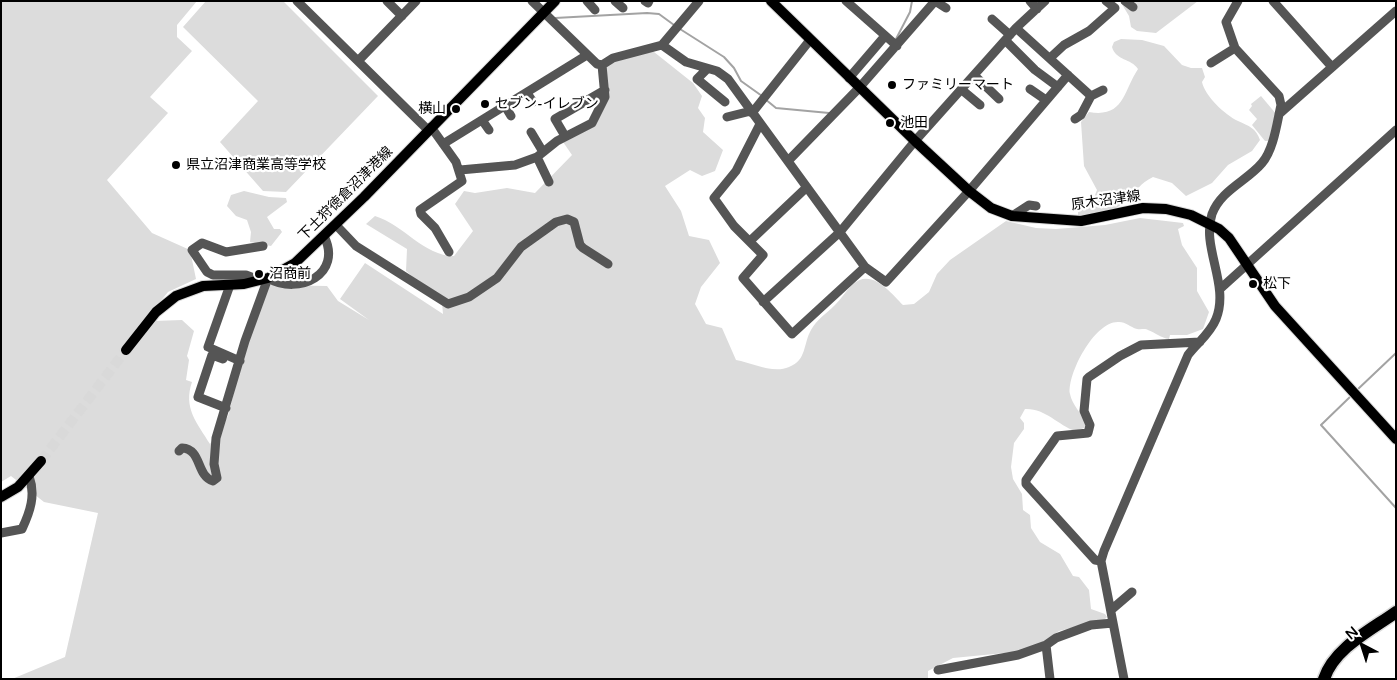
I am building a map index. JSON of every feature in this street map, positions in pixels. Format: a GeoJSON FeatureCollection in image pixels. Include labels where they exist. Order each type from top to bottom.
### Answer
{"type":"FeatureCollection","features":[{"type":"Feature","properties":{"kind":"highway"},"geometry":{"type":"LineString","coordinates":[[1324,679],[1332,662],[1344,649],[1396,612]]}},
{"type":"Feature","properties":{"kind":"main road","name":"下土狩徳倉沼津港線"},"geometry":{"type":"LineString","coordinates":[[126,350],[156,312],[176,296],[203,286],[230,285],[263,279],[295,263],[336,225],[555,1]]}},
{"type":"Feature","properties":{"kind":"main road","name":"原木沼津線"},"geometry":{"type":"LineString","coordinates":[[771,1],[915,142],[969,191],[992,208],[1012,216],[1081,221],[1143,208],[1166,209],[1191,215],[1211,224],[1229,238],[1275,306],[1396,439]]}},
{"type":"Feature","properties":{"kind":"main road"},"geometry":{"type":"LineString","coordinates":[[1,497],[18,487],[41,461]]}},
{"type":"Feature","properties":{"kind":"street"},"geometry":{"type":"LineString","coordinates":[[297,1],[430,129],[444,144],[460,170],[462,181],[420,210],[421,214],[435,228],[449,252]]}},
{"type":"Feature","properties":{"kind":"street"},"geometry":{"type":"LineString","coordinates":[[387,1],[402,16]]}},
{"type":"Feature","properties":{"kind":"street"},"geometry":{"type":"LineString","coordinates":[[358,61],[416,1]]}},
{"type":"Feature","properties":{"kind":"street"},"geometry":{"type":"LineString","coordinates":[[532,1],[587,56],[597,64],[602,65]]}},
{"type":"Feature","properties":{"kind":"street"},"geometry":{"type":"LineString","coordinates":[[586,1],[595,10]]}},
{"type":"Feature","properties":{"kind":"street"},"geometry":{"type":"LineString","coordinates":[[615,1],[623,8]]}},
{"type":"Feature","properties":{"kind":"street"},"geometry":{"type":"LineString","coordinates":[[645,1],[648,3],[650,1]]}},
{"type":"Feature","properties":{"kind":"street"},"geometry":{"type":"LineString","coordinates":[[602,65],[612,58],[662,45],[699,1]]}},
{"type":"Feature","properties":{"kind":"street"},"geometry":{"type":"LineString","coordinates":[[846,1],[891,41]]}},
{"type":"Feature","properties":{"kind":"street"},"geometry":{"type":"LineString","coordinates":[[788,162],[891,41],[936,1],[946,8]]}},
{"type":"Feature","properties":{"kind":"street"},"geometry":{"type":"LineString","coordinates":[[1030,1],[1037,9]]}},
{"type":"Feature","properties":{"kind":"street"},"geometry":{"type":"LineString","coordinates":[[763,302],[840,232],[915,142],[1011,35],[1045,1]]}},
{"type":"Feature","properties":{"kind":"street"},"geometry":{"type":"LineString","coordinates":[[1050,58],[1064,45],[1089,31],[1115,8],[1106,1]]}},
{"type":"Feature","properties":{"kind":"street"},"geometry":{"type":"LineString","coordinates":[[1124,679],[1101,561],[1188,355],[1213,326],[1217,318],[1220,289],[1211,224],[1213,212],[1225,195],[1263,162],[1281,105],[1279,96],[1234,48],[1226,22],[1238,1]]}},
{"type":"Feature","properties":{"kind":"street"},"geometry":{"type":"LineString","coordinates":[[1273,1],[1332,67]]}},
{"type":"Feature","properties":{"kind":"street"},"geometry":{"type":"LineString","coordinates":[[1279,114],[1396,10]]}},
{"type":"Feature","properties":{"kind":"street"},"geometry":{"type":"LineString","coordinates":[[992,19],[1011,35],[1050,58],[1091,96]]}},
{"type":"Feature","properties":{"kind":"street"},"geometry":{"type":"LineString","coordinates":[[1011,35],[1035,70],[1058,86]]}},
{"type":"Feature","properties":{"kind":"street"},"geometry":{"type":"LineString","coordinates":[[727,117],[751,112],[810,40]]}},
{"type":"Feature","properties":{"kind":"street"},"geometry":{"type":"LineString","coordinates":[[855,84],[891,41]]}},
{"type":"Feature","properties":{"kind":"street"},"geometry":{"type":"LineString","coordinates":[[662,45],[686,62],[717,71],[728,79],[865,267],[886,282],[969,191],[1068,75]]}},
{"type":"Feature","properties":{"kind":"street"},"geometry":{"type":"LineString","coordinates":[[1210,62],[1234,48]]}},
{"type":"Feature","properties":{"kind":"street"},"geometry":{"type":"LineString","coordinates":[[444,144],[527,93],[552,82],[587,56]]}},
{"type":"Feature","properties":{"kind":"street"},"geometry":{"type":"LineString","coordinates":[[460,170],[515,165],[540,154],[565,136],[592,123],[605,97],[602,65]]}},
{"type":"Feature","properties":{"kind":"street"},"geometry":{"type":"LineString","coordinates":[[707,69],[697,79],[725,102]]}},
{"type":"Feature","properties":{"kind":"street"},"geometry":{"type":"LineString","coordinates":[[975,76],[999,99]]}},
{"type":"Feature","properties":{"kind":"street"},"geometry":{"type":"LineString","coordinates":[[565,136],[556,119],[605,90]]}},
{"type":"Feature","properties":{"kind":"street"},"geometry":{"type":"LineString","coordinates":[[962,90],[980,105]]}},
{"type":"Feature","properties":{"kind":"street"},"geometry":{"type":"LineString","coordinates":[[1030,90],[1046,100]]}},
{"type":"Feature","properties":{"kind":"street"},"geometry":{"type":"LineString","coordinates":[[1075,119],[1081,114],[1091,96],[1103,90]]}},
{"type":"Feature","properties":{"kind":"street"},"geometry":{"type":"LineString","coordinates":[[527,93],[533,102]]}},
{"type":"Feature","properties":{"kind":"street"},"geometry":{"type":"LineString","coordinates":[[505,106],[511,116]]}},
{"type":"Feature","properties":{"kind":"street"},"geometry":{"type":"LineString","coordinates":[[482,120],[490,130]]}},
{"type":"Feature","properties":{"kind":"street"},"geometry":{"type":"LineString","coordinates":[[760,124],[736,171],[714,198],[734,226],[763,255],[743,278],[792,334],[865,267]]}},
{"type":"Feature","properties":{"kind":"street"},"geometry":{"type":"LineString","coordinates":[[1220,289],[1396,130]]}},
{"type":"Feature","properties":{"kind":"street"},"geometry":{"type":"LineString","coordinates":[[531,132],[549,182]]}},
{"type":"Feature","properties":{"kind":"street"},"geometry":{"type":"LineString","coordinates":[[750,241],[807,187]]}},
{"type":"Feature","properties":{"kind":"street"},"geometry":{"type":"LineString","coordinates":[[1012,216],[1029,205],[1036,206]]}},
{"type":"Feature","properties":{"kind":"street"},"geometry":{"type":"LineString","coordinates":[[336,225],[356,246],[448,304],[469,297],[497,278],[521,247],[556,222],[567,219],[574,222],[580,245],[608,264]]}},
{"type":"Feature","properties":{"kind":"street"},"geometry":{"type":"LineString","coordinates":[[263,246],[226,252],[202,243],[192,250],[207,272],[213,275],[246,275],[276,282],[299,284],[318,278],[323,272],[329,254],[324,236]]}},
{"type":"Feature","properties":{"kind":"street"},"geometry":{"type":"LineString","coordinates":[[179,451],[187,449],[191,451],[208,479],[213,481],[217,478],[214,464],[216,438],[263,279]]}},
{"type":"Feature","properties":{"kind":"street"},"geometry":{"type":"LineString","coordinates":[[230,285],[208,347],[240,361]]}},
{"type":"Feature","properties":{"kind":"street"},"geometry":{"type":"LineString","coordinates":[[1101,561],[1095,560],[1026,484],[1033,463],[1056,432],[1075,436],[1088,432],[1090,425],[1084,411],[1087,380],[1120,356],[1146,344],[1200,342]]}},
{"type":"Feature","properties":{"kind":"street"},"geometry":{"type":"LineString","coordinates":[[226,408],[198,397],[212,355],[226,360],[231,357]]}},
{"type":"Feature","properties":{"kind":"street"},"geometry":{"type":"LineString","coordinates":[[1,533],[22,529],[31,510],[31,482],[29,476]]}},
{"type":"Feature","properties":{"kind":"street"},"geometry":{"type":"LineString","coordinates":[[1111,610],[1132,592]]}},
{"type":"Feature","properties":{"kind":"street"},"geometry":{"type":"LineString","coordinates":[[938,670],[983,660],[1004,659],[1046,645],[1056,638],[1091,625],[1114,623]]}},
{"type":"Feature","properties":{"kind":"street"},"geometry":{"type":"LineString","coordinates":[[1046,645],[1050,679]]}},
{"type":"Feature","properties":{"kind":"shaded area"},"geometry":{"type":"Polygon","coordinates":[[[1,1],[197,1],[177,25],[177,37],[192,51],[150,97],[168,113],[107,180],[152,233],[190,250],[196,279],[168,292],[151,313],[153,321],[182,320],[194,331],[187,356],[189,360],[186,380],[192,382],[189,400],[190,408],[196,422],[210,444],[228,416],[249,333],[269,285],[327,286],[338,301],[369,320],[340,299],[365,263],[443,314],[442,303],[406,271],[407,249],[366,224],[375,216],[395,226],[423,246],[443,255],[454,256],[473,231],[455,204],[464,191],[475,193],[507,188],[535,193],[572,155],[561,139],[594,123],[605,104],[602,65],[649,48],[693,83],[702,96],[698,108],[705,118],[703,132],[723,150],[715,171],[702,176],[690,170],[665,186],[681,211],[689,236],[709,240],[720,263],[701,287],[695,304],[706,324],[722,328],[736,360],[776,369],[783,369],[795,364],[802,356],[808,335],[813,326],[859,280],[873,280],[880,283],[903,305],[914,304],[929,292],[937,274],[950,260],[1006,221],[1036,228],[1056,229],[1105,225],[1140,218],[1183,223],[1184,226],[1178,229],[1182,245],[1197,268],[1197,291],[1209,312],[1203,329],[1187,335],[1170,335],[1169,339],[1163,338],[1147,329],[1137,329],[1121,322],[1110,324],[1092,339],[1084,350],[1070,385],[1071,398],[1086,425],[1084,428],[1075,431],[1039,411],[1025,409],[1020,418],[1024,423],[1024,429],[1014,443],[1011,467],[1013,479],[1022,494],[1023,510],[1030,515],[1031,528],[1040,542],[1060,554],[1073,576],[1079,577],[1089,590],[1091,609],[1105,614],[1107,617],[1104,620],[1059,631],[1044,642],[1015,652],[953,658],[928,671],[928,679],[12,679],[65,657],[98,513],[44,502],[11,476],[1,482],[1,1]]]}},
{"type":"Feature","properties":{"kind":"shaded area"},"geometry":{"type":"Polygon","coordinates":[[[206,1],[283,1],[378,96],[286,192],[263,191],[220,142],[258,101],[183,27],[206,1]]]}},
{"type":"Feature","properties":{"kind":"shaded area"},"geometry":{"type":"Polygon","coordinates":[[[1120,1],[1198,1],[1156,33],[1137,31],[1131,27],[1129,16],[1120,1]]]}},
{"type":"Feature","properties":{"kind":"shaded area"},"geometry":{"type":"Polygon","coordinates":[[[1121,39],[1142,40],[1164,46],[1182,65],[1191,68],[1202,68],[1205,77],[1202,82],[1211,99],[1227,114],[1252,128],[1260,140],[1252,151],[1228,165],[1212,183],[1186,196],[1172,183],[1153,177],[1138,188],[1122,205],[1105,212],[1081,216],[1078,215],[1078,212],[1093,200],[1097,190],[1084,166],[1081,122],[1089,112],[1101,113],[1116,107],[1138,69],[1135,65],[1114,52],[1112,47],[1114,42],[1121,39]]]}},
{"type":"Feature","properties":{"kind":"shaded area"},"geometry":{"type":"Polygon","coordinates":[[[1261,96],[1277,115],[1270,141],[1265,141],[1252,125],[1257,119],[1249,110],[1252,106],[1251,104],[1261,96]]]}},
{"type":"Feature","properties":{"kind":"shaded area"},"geometry":{"type":"Polygon","coordinates":[[[244,191],[269,197],[286,198],[287,202],[267,217],[274,229],[280,229],[282,232],[271,246],[250,242],[251,232],[247,220],[236,216],[227,206],[231,195],[244,191]]]}},
{"type":"Feature","properties":{"kind":"waterway"},"geometry":{"type":"LineString","coordinates":[[896,39],[910,12],[912,1]]}},
{"type":"Feature","properties":{"kind":"waterway"},"geometry":{"type":"LineString","coordinates":[[555,18],[647,13],[659,14],[674,25]]}},
{"type":"Feature","properties":{"kind":"waterway"},"geometry":{"type":"LineString","coordinates":[[680,29],[724,57],[734,68],[741,81],[762,96]]}},
{"type":"Feature","properties":{"kind":"waterway"},"geometry":{"type":"LineString","coordinates":[[765,99],[776,108],[829,113]]}},
{"type":"Feature","properties":{"kind":"waterway"},"geometry":{"type":"LineString","coordinates":[[1357,390],[1396,353]]}},
{"type":"Feature","properties":{"kind":"waterway"},"geometry":{"type":"LineString","coordinates":[[1352,395],[1321,425],[1396,508]]}},
{"type":"Feature","properties":{"kind":"tunnel"},"geometry":{"type":"LineString","coordinates":[[41,461],[126,350]]}},
{"type":"Feature","properties":{"kind":"place","name":"ファミリーマート"},"geometry":{"type":"Point","coordinates":[892,85]}},
{"type":"Feature","properties":{"kind":"place","name":"セブン-イレブン"},"geometry":{"type":"Point","coordinates":[485,104]}},
{"type":"Feature","properties":{"kind":"place","name":"横山"},"geometry":{"type":"Point","coordinates":[456,109]}},
{"type":"Feature","properties":{"kind":"place","name":"池田"},"geometry":{"type":"Point","coordinates":[890,123]}},
{"type":"Feature","properties":{"kind":"place","name":"県立沼津商業高等学校"},"geometry":{"type":"Point","coordinates":[176,165]}},
{"type":"Feature","properties":{"kind":"place","name":"沼商前"},"geometry":{"type":"Point","coordinates":[259,274]}},
{"type":"Feature","properties":{"kind":"place","name":"松下"},"geometry":{"type":"Point","coordinates":[1253,284]}}]}
